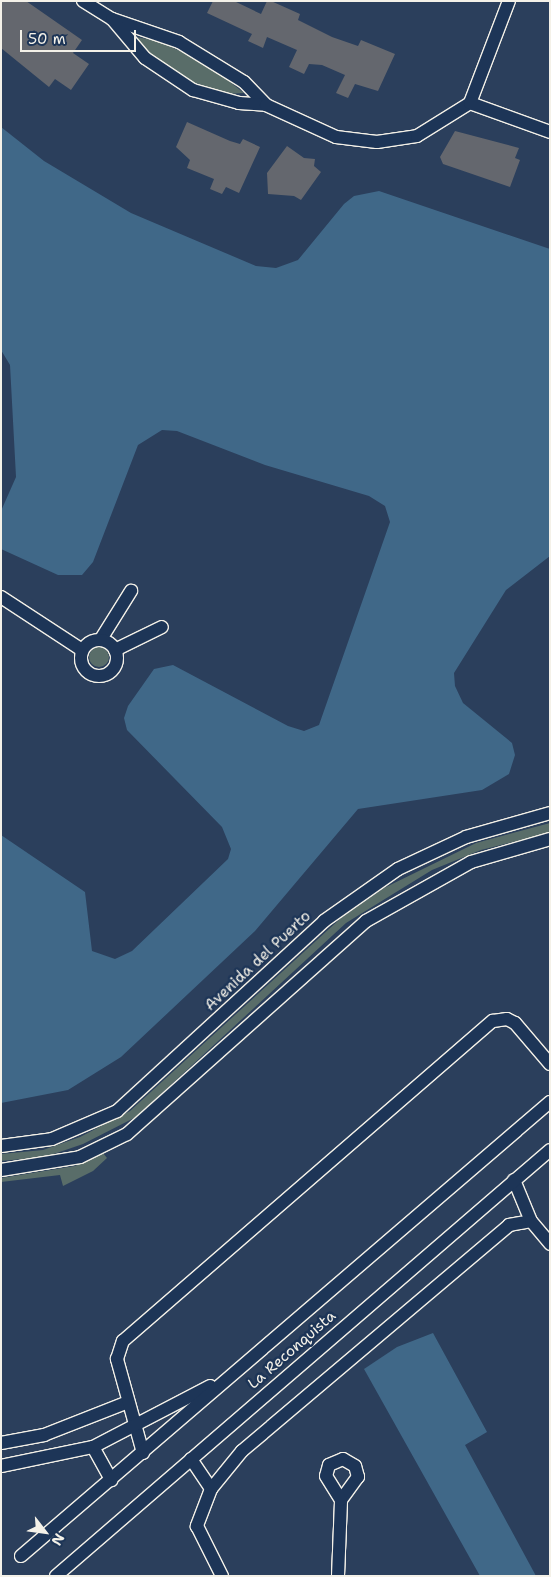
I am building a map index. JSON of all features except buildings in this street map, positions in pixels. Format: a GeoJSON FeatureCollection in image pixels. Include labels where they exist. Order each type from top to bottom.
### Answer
{"type":"FeatureCollection","features":[{"type":"Feature","properties":{"kind":"street"},"geometry":{"type":"LineString","coordinates":[[83,1],[112,19],[180,42],[244,82],[266,105]]}},
{"type":"Feature","properties":{"kind":"street"},"geometry":{"type":"LineString","coordinates":[[112,19],[145,58],[193,90],[239,103],[266,105],[356,142],[416,136],[470,103],[509,1]]}},
{"type":"Feature","properties":{"kind":"street"},"geometry":{"type":"LineString","coordinates":[[470,103],[549,130]]}},
{"type":"Feature","properties":{"kind":"street"},"geometry":{"type":"LineString","coordinates":[[115,650],[114,666],[99,676],[83,668],[82,650],[90,642],[101,639],[131,591]]}},
{"type":"Feature","properties":{"kind":"street"},"geometry":{"type":"LineString","coordinates":[[1,597],[82,650]]}},
{"type":"Feature","properties":{"kind":"street"},"geometry":{"type":"LineString","coordinates":[[115,650],[162,627]]}},
{"type":"Feature","properties":{"kind":"street"},"geometry":{"type":"LineString","coordinates":[[101,639],[115,650]]}},
{"type":"Feature","properties":{"kind":"street","name":"Avenida del Puerto"},"geometry":{"type":"LineString","coordinates":[[1,1146],[52,1139],[117,1111],[324,921],[398,869],[466,837],[550,813]]}},
{"type":"Feature","properties":{"kind":"street"},"geometry":{"type":"LineString","coordinates":[[1,1170],[80,1158],[127,1134],[366,921],[471,862],[550,839]]}},
{"type":"Feature","properties":{"kind":"street"},"geometry":{"type":"LineString","coordinates":[[144,1452],[116,1359],[123,1341],[493,1021],[515,1022],[550,1064]]}},
{"type":"Feature","properties":{"kind":"street"},"geometry":{"type":"LineString","coordinates":[[21,1556],[550,1102]]}},
{"type":"Feature","properties":{"kind":"street","name":"La Reconquista"},"geometry":{"type":"LineString","coordinates":[[56,1576],[550,1150]]}},
{"type":"Feature","properties":{"kind":"street"},"geometry":{"type":"LineString","coordinates":[[514,1180],[531,1221],[550,1244]]}},
{"type":"Feature","properties":{"kind":"street"},"geometry":{"type":"LineString","coordinates":[[222,1576],[197,1526],[211,1488],[242,1451],[509,1225],[531,1221]]}},
{"type":"Feature","properties":{"kind":"street"},"geometry":{"type":"LineString","coordinates":[[1,1466],[93,1447],[136,1427],[238,1370]]}},
{"type":"Feature","properties":{"kind":"street"},"geometry":{"type":"LineString","coordinates":[[1,1443],[44,1435],[128,1402]]}},
{"type":"Feature","properties":{"kind":"street"},"geometry":{"type":"LineString","coordinates":[[93,1447],[111,1480]]}},
{"type":"Feature","properties":{"kind":"street"},"geometry":{"type":"LineString","coordinates":[[191,1459],[211,1488]]}},
{"type":"Feature","properties":{"kind":"street"},"geometry":{"type":"LineString","coordinates":[[338,1576],[341,1500]]}},
{"type":"Feature","properties":{"kind":"green space"},"geometry":{"type":"Polygon","coordinates":[[[136,37],[159,41],[207,64],[244,93],[227,94],[173,75],[141,49],[136,37]]]}},
{"type":"Feature","properties":{"kind":"green space"},"geometry":{"type":"Polygon","coordinates":[[[95,647],[103,647],[109,653],[109,661],[103,667],[95,667],[89,661],[89,653],[95,647]]]}},
{"type":"Feature","properties":{"kind":"green space"},"geometry":{"type":"Polygon","coordinates":[[[550,823],[550,833],[481,850],[432,870],[346,923],[136,1117],[83,1144],[45,1157],[1,1161],[1,1154],[43,1150],[80,1137],[130,1111],[341,918],[384,888],[476,843],[550,823]]]}},
{"type":"Feature","properties":{"kind":"green space"},"geometry":{"type":"Polygon","coordinates":[[[103,1153],[107,1158],[93,1171],[63,1186],[60,1175],[1,1182],[1,1178],[75,1166],[103,1153]]]}},
{"type":"Feature","properties":{"kind":"water"},"geometry":{"type":"Polygon","coordinates":[[[1,127],[44,161],[131,213],[256,266],[276,268],[298,260],[344,204],[354,196],[379,191],[550,249],[550,556],[506,590],[454,673],[455,686],[463,703],[512,743],[515,755],[509,774],[482,790],[358,809],[255,931],[121,1057],[68,1090],[1,1103],[1,835],[85,892],[92,951],[115,959],[132,951],[228,859],[231,849],[222,827],[127,730],[124,718],[128,706],[154,669],[173,665],[288,726],[304,731],[319,725],[390,522],[385,506],[369,496],[265,465],[177,431],[162,430],[138,445],[93,562],[82,575],[58,575],[1,549],[1,511],[16,477],[10,365],[1,350],[1,127]]]}},
{"type":"Feature","properties":{"kind":"water"},"geometry":{"type":"Polygon","coordinates":[[[433,1333],[487,1432],[465,1445],[536,1576],[480,1576],[364,1369],[397,1347],[433,1333]]]}}]}
